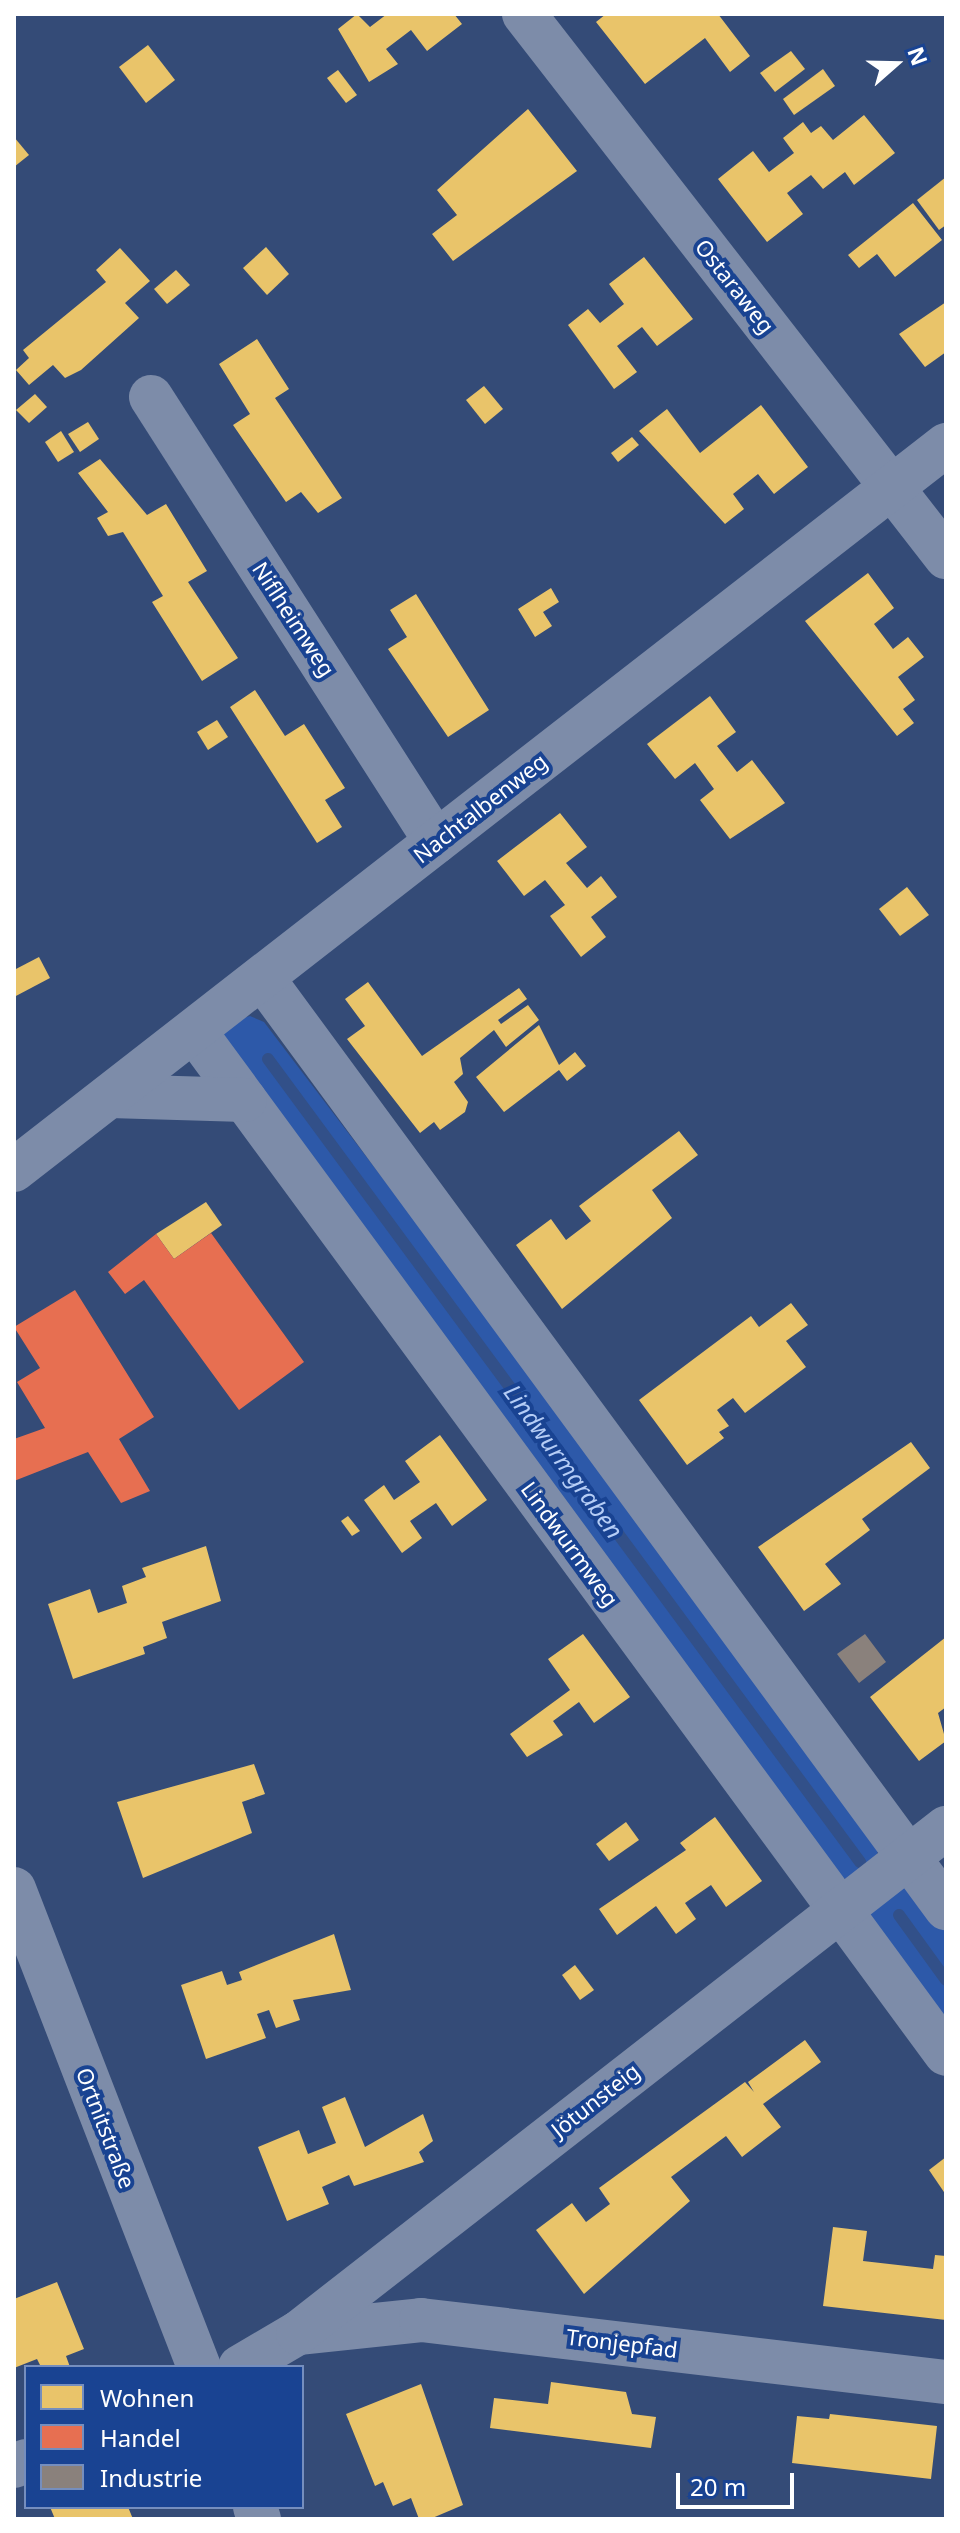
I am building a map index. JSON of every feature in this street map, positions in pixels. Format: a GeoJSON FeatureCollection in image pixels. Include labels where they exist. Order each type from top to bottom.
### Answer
{"type":"FeatureCollection","features":[{"type":"Feature","properties":{"kind":"street","name":"Ostaraweg"},"geometry":{"type":"LineString","coordinates":[[524,14],[946,557]]}},
{"type":"Feature","properties":{"kind":"street","name":"Niflheimweg"},"geometry":{"type":"LineString","coordinates":[[151,397],[436,842]]}},
{"type":"Feature","properties":{"kind":"street","name":"Nachtalbenweg"},"geometry":{"type":"LineString","coordinates":[[14,1170],[264,980],[436,842],[946,445]]}},
{"type":"Feature","properties":{"kind":"street"},"geometry":{"type":"LineString","coordinates":[[264,980],[946,1908]]}},
{"type":"Feature","properties":{"kind":"street","name":"Lindwurmweg"},"geometry":{"type":"LineString","coordinates":[[195,1032],[946,2054]]}},
{"type":"Feature","properties":{"kind":"street"},"geometry":{"type":"LineString","coordinates":[[110,1096],[245,1100]]}},
{"type":"Feature","properties":{"kind":"street","name":"Jötunsteig"},"geometry":{"type":"LineString","coordinates":[[243,2365],[298,2333],[946,1828]]}},
{"type":"Feature","properties":{"kind":"street","name":"Ortnitstraße"},"geometry":{"type":"LineString","coordinates":[[14,1889],[198,2365]]}},
{"type":"Feature","properties":{"kind":"street","name":"Tronjepfad"},"geometry":{"type":"LineString","coordinates":[[298,2333],[421,2320],[946,2382]]}},
{"type":"Feature","properties":{"kind":"shaded area"},"geometry":{"type":"Polygon","coordinates":[[[250,1016],[264,1022],[871,1821],[880,1844],[875,1861],[848,1879],[829,1877],[222,1034],[230,1022],[250,1016]]]}},
{"type":"Feature","properties":{"kind":"shaded area"},"geometry":{"type":"Polygon","coordinates":[[[910,1883],[946,1931],[946,2038],[868,1934],[869,1904],[910,1883]]]}},
{"type":"Feature","properties":{"kind":"building: Wohnen"},"geometry":{"type":"Polygon","coordinates":[[[357,14],[370,27],[387,14],[454,14],[462,24],[427,51],[411,30],[386,49],[398,64],[369,82],[338,29],[357,14]]]}},
{"type":"Feature","properties":{"kind":"building: Wohnen"},"geometry":{"type":"Polygon","coordinates":[[[606,14],[718,14],[750,56],[730,72],[705,38],[645,84],[596,22],[606,14]]]}},
{"type":"Feature","properties":{"kind":"building: Wohnen"},"geometry":{"type":"Polygon","coordinates":[[[148,45],[175,80],[146,103],[119,67],[148,45]]]}},
{"type":"Feature","properties":{"kind":"building: Wohnen"},"geometry":{"type":"Polygon","coordinates":[[[791,51],[805,69],[775,92],[760,73],[791,51]]]}},
{"type":"Feature","properties":{"kind":"building: Wohnen"},"geometry":{"type":"Polygon","coordinates":[[[823,69],[835,86],[794,115],[783,99],[823,69]]]}},
{"type":"Feature","properties":{"kind":"building: Wohnen"},"geometry":{"type":"Polygon","coordinates":[[[338,70],[357,95],[346,103],[327,78],[338,70]]]}},
{"type":"Feature","properties":{"kind":"building: Wohnen"},"geometry":{"type":"Polygon","coordinates":[[[528,109],[577,171],[453,261],[432,234],[457,215],[437,190],[528,109]]]}},
{"type":"Feature","properties":{"kind":"building: Wohnen"},"geometry":{"type":"Polygon","coordinates":[[[864,115],[895,153],[854,185],[845,172],[823,189],[811,175],[787,193],[803,214],[767,242],[718,179],[753,151],[769,172],[794,153],[783,138],[803,122],[811,133],[821,126],[833,140],[864,115]]]}},
{"type":"Feature","properties":{"kind":"building: Wohnen"},"geometry":{"type":"Polygon","coordinates":[[[14,137],[29,155],[14,167],[14,137]]]}},
{"type":"Feature","properties":{"kind":"building: Wohnen"},"geometry":{"type":"Polygon","coordinates":[[[946,177],[946,225],[939,230],[917,200],[946,177]]]}},
{"type":"Feature","properties":{"kind":"building: Wohnen"},"geometry":{"type":"Polygon","coordinates":[[[913,203],[942,240],[895,277],[877,254],[859,268],[848,255],[913,203]]]}},
{"type":"Feature","properties":{"kind":"building: Wohnen"},"geometry":{"type":"Polygon","coordinates":[[[266,247],[289,274],[267,295],[243,268],[266,247]]]}},
{"type":"Feature","properties":{"kind":"building: Wohnen"},"geometry":{"type":"Polygon","coordinates":[[[120,248],[150,281],[125,303],[139,318],[81,370],[65,378],[53,365],[29,385],[16,370],[29,358],[23,350],[106,282],[96,270],[120,248]]]}},
{"type":"Feature","properties":{"kind":"building: Wohnen"},"geometry":{"type":"Polygon","coordinates":[[[644,257],[693,319],[657,346],[642,327],[617,346],[637,372],[614,389],[568,325],[588,309],[600,323],[624,304],[609,284],[644,257]]]}},
{"type":"Feature","properties":{"kind":"building: Wohnen"},"geometry":{"type":"Polygon","coordinates":[[[176,270],[190,285],[167,304],[154,289],[176,270]]]}},
{"type":"Feature","properties":{"kind":"building: Wohnen"},"geometry":{"type":"Polygon","coordinates":[[[946,302],[946,352],[925,367],[899,334],[946,302]]]}},
{"type":"Feature","properties":{"kind":"building: Wohnen"},"geometry":{"type":"Polygon","coordinates":[[[257,339],[289,389],[275,398],[342,498],[318,513],[301,492],[286,502],[233,425],[250,414],[219,364],[257,339]]]}},
{"type":"Feature","properties":{"kind":"building: Wohnen"},"geometry":{"type":"Polygon","coordinates":[[[484,386],[503,409],[485,424],[466,400],[484,386]]]}},
{"type":"Feature","properties":{"kind":"building: Wohnen"},"geometry":{"type":"Polygon","coordinates":[[[35,394],[47,407],[29,423],[16,410],[35,394]]]}},
{"type":"Feature","properties":{"kind":"building: Wohnen"},"geometry":{"type":"Polygon","coordinates":[[[761,405],[808,467],[774,494],[758,474],[733,494],[744,509],[725,524],[639,431],[667,409],[700,453],[761,405]]]}},
{"type":"Feature","properties":{"kind":"building: Wohnen"},"geometry":{"type":"Polygon","coordinates":[[[88,422],[99,439],[80,452],[68,434],[88,422]]]}},
{"type":"Feature","properties":{"kind":"building: Wohnen"},"geometry":{"type":"Polygon","coordinates":[[[61,431],[74,452],[58,462],[45,442],[61,431]]]}},
{"type":"Feature","properties":{"kind":"building: Wohnen"},"geometry":{"type":"Polygon","coordinates":[[[632,437],[639,445],[618,462],[611,453],[632,437]]]}},
{"type":"Feature","properties":{"kind":"building: Wohnen"},"geometry":{"type":"Polygon","coordinates":[[[100,459],[147,515],[166,504],[207,571],[188,582],[238,658],[202,681],[152,602],[163,596],[123,532],[108,536],[97,518],[108,512],[78,473],[100,459]]]}},
{"type":"Feature","properties":{"kind":"building: Wohnen"},"geometry":{"type":"Polygon","coordinates":[[[868,573],[894,608],[874,624],[893,649],[908,637],[924,657],[898,677],[915,700],[903,709],[914,723],[897,736],[805,621],[868,573]]]}},
{"type":"Feature","properties":{"kind":"building: Wohnen"},"geometry":{"type":"Polygon","coordinates":[[[551,588],[559,602],[543,612],[552,626],[535,637],[518,609],[551,588]]]}},
{"type":"Feature","properties":{"kind":"building: Wohnen"},"geometry":{"type":"Polygon","coordinates":[[[416,594],[489,710],[448,737],[388,649],[407,637],[390,610],[416,594]]]}},
{"type":"Feature","properties":{"kind":"building: Wohnen"},"geometry":{"type":"Polygon","coordinates":[[[255,690],[285,736],[304,724],[345,788],[325,800],[342,827],[317,843],[230,707],[255,690]]]}},
{"type":"Feature","properties":{"kind":"building: Wohnen"},"geometry":{"type":"Polygon","coordinates":[[[710,696],[736,732],[717,746],[737,772],[752,760],[785,803],[730,839],[700,800],[714,789],[695,763],[675,779],[647,744],[710,696]]]}},
{"type":"Feature","properties":{"kind":"building: Wohnen"},"geometry":{"type":"Polygon","coordinates":[[[217,720],[228,737],[208,750],[197,732],[217,720]]]}},
{"type":"Feature","properties":{"kind":"building: Wohnen"},"geometry":{"type":"Polygon","coordinates":[[[560,813],[587,847],[566,863],[587,888],[601,876],[617,897],[591,917],[606,937],[581,957],[550,916],[565,905],[545,880],[524,896],[497,861],[560,813]]]}},
{"type":"Feature","properties":{"kind":"building: Wohnen"},"geometry":{"type":"Polygon","coordinates":[[[907,887],[929,915],[900,936],[879,909],[907,887]]]}},
{"type":"Feature","properties":{"kind":"building: Wohnen"},"geometry":{"type":"Polygon","coordinates":[[[39,957],[50,978],[14,997],[14,970],[39,957]]]}},
{"type":"Feature","properties":{"kind":"building: Wohnen"},"geometry":{"type":"Polygon","coordinates":[[[368,982],[422,1056],[519,988],[527,999],[498,1020],[501,1024],[528,1005],[539,1020],[506,1047],[494,1030],[460,1058],[463,1074],[454,1082],[468,1102],[465,1112],[440,1130],[434,1122],[420,1133],[347,1039],[365,1026],[345,999],[368,982]]]}},
{"type":"Feature","properties":{"kind":"building: Wohnen"},"geometry":{"type":"Polygon","coordinates":[[[539,1025],[559,1065],[575,1052],[586,1066],[567,1081],[559,1070],[504,1112],[476,1077],[539,1025]]]}},
{"type":"Feature","properties":{"kind":"building: Wohnen"},"geometry":{"type":"Polygon","coordinates":[[[679,1131],[698,1155],[652,1190],[672,1218],[562,1309],[516,1245],[551,1219],[566,1240],[591,1221],[579,1206],[679,1131]]]}},
{"type":"Feature","properties":{"kind":"building: Wohnen"},"geometry":{"type":"Polygon","coordinates":[[[206,1202],[222,1225],[174,1259],[156,1234],[206,1202]]]}},
{"type":"Feature","properties":{"kind":"building: Wohnen"},"geometry":{"type":"Polygon","coordinates":[[[791,1303],[808,1325],[786,1341],[806,1367],[745,1413],[733,1398],[717,1410],[729,1426],[719,1432],[724,1438],[687,1465],[639,1400],[751,1316],[759,1327],[791,1303]]]}},
{"type":"Feature","properties":{"kind":"building: Wohnen"},"geometry":{"type":"Polygon","coordinates":[[[440,1435],[487,1500],[452,1526],[436,1503],[410,1521],[422,1538],[402,1553],[364,1500],[384,1485],[394,1500],[420,1482],[405,1461],[440,1435]]]}},
{"type":"Feature","properties":{"kind":"building: Wohnen"},"geometry":{"type":"Polygon","coordinates":[[[911,1442],[930,1468],[862,1519],[870,1530],[825,1564],[841,1584],[804,1611],[758,1547],[911,1442]]]}},
{"type":"Feature","properties":{"kind":"building: Wohnen"},"geometry":{"type":"Polygon","coordinates":[[[348,1516],[360,1531],[352,1536],[341,1521],[348,1516]]]}},
{"type":"Feature","properties":{"kind":"building: Wohnen"},"geometry":{"type":"Polygon","coordinates":[[[206,1546],[221,1601],[162,1622],[167,1638],[143,1647],[145,1654],[73,1679],[48,1604],[90,1589],[98,1613],[127,1603],[122,1586],[146,1577],[142,1568],[206,1546]]]}},
{"type":"Feature","properties":{"kind":"building: Wohnen"},"geometry":{"type":"Polygon","coordinates":[[[583,1634],[630,1697],[594,1723],[579,1702],[553,1721],[563,1735],[527,1757],[510,1734],[570,1690],[548,1659],[583,1634]]]}},
{"type":"Feature","properties":{"kind":"building: Wohnen"},"geometry":{"type":"Polygon","coordinates":[[[946,1637],[946,1707],[938,1713],[946,1741],[919,1761],[870,1697],[946,1637]]]}},
{"type":"Feature","properties":{"kind":"building: Wohnen"},"geometry":{"type":"Polygon","coordinates":[[[254,1764],[265,1794],[242,1802],[252,1833],[143,1878],[117,1802],[254,1764]]]}},
{"type":"Feature","properties":{"kind":"building: Wohnen"},"geometry":{"type":"Polygon","coordinates":[[[715,1817],[762,1881],[726,1907],[711,1885],[685,1903],[696,1919],[676,1934],[656,1906],[617,1935],[599,1909],[686,1850],[680,1843],[715,1817]]]}},
{"type":"Feature","properties":{"kind":"building: Wohnen"},"geometry":{"type":"Polygon","coordinates":[[[626,1822],[639,1840],[609,1861],[596,1844],[626,1822]]]}},
{"type":"Feature","properties":{"kind":"building: Wohnen"},"geometry":{"type":"Polygon","coordinates":[[[334,1934],[351,1990],[293,2000],[300,2020],[276,2028],[269,2010],[257,2014],[266,2038],[206,2059],[181,1985],[222,1971],[227,1985],[242,1980],[239,1972],[334,1934]]]}},
{"type":"Feature","properties":{"kind":"building: Wohnen"},"geometry":{"type":"Polygon","coordinates":[[[575,1965],[594,1990],[580,2000],[562,1975],[575,1965]]]}},
{"type":"Feature","properties":{"kind":"building: Wohnen"},"geometry":{"type":"Polygon","coordinates":[[[805,2040],[821,2062],[763,2104],[781,2127],[742,2157],[726,2136],[671,2177],[690,2201],[584,2294],[536,2230],[572,2203],[586,2222],[610,2204],[599,2188],[745,2082],[754,2092],[748,2082],[805,2040]]]}},
{"type":"Feature","properties":{"kind":"building: Wohnen"},"geometry":{"type":"Polygon","coordinates":[[[345,2097],[365,2147],[423,2114],[433,2141],[419,2152],[424,2162],[354,2186],[349,2175],[322,2187],[329,2204],[287,2221],[258,2147],[299,2130],[308,2154],[336,2143],[322,2107],[345,2097]]]}},
{"type":"Feature","properties":{"kind":"building: Wohnen"},"geometry":{"type":"Polygon","coordinates":[[[946,2157],[946,2195],[929,2170],[946,2157]]]}},
{"type":"Feature","properties":{"kind":"building: Wohnen"},"geometry":{"type":"Polygon","coordinates":[[[833,2227],[867,2231],[863,2261],[933,2269],[935,2255],[946,2256],[946,2320],[823,2306],[833,2227]]]}},
{"type":"Feature","properties":{"kind":"building: Wohnen"},"geometry":{"type":"Polygon","coordinates":[[[57,2282],[84,2349],[66,2356],[69,2365],[40,2365],[37,2359],[14,2368],[14,2299],[57,2282]]]}},
{"type":"Feature","properties":{"kind":"building: Wohnen"},"geometry":{"type":"Polygon","coordinates":[[[551,2382],[626,2392],[632,2414],[656,2417],[651,2448],[490,2428],[494,2398],[548,2404],[551,2382]]]}},
{"type":"Feature","properties":{"kind":"building: Wohnen"},"geometry":{"type":"Polygon","coordinates":[[[421,2384],[463,2505],[430,2519],[419,2519],[411,2498],[393,2506],[383,2482],[375,2486],[346,2414],[421,2384]]]}},
{"type":"Feature","properties":{"kind":"building: Wohnen"},"geometry":{"type":"Polygon","coordinates":[[[830,2414],[937,2426],[931,2479],[792,2463],[797,2416],[829,2419],[830,2414]]]}},
{"type":"Feature","properties":{"kind":"building: Wohnen"},"geometry":{"type":"Polygon","coordinates":[[[51,2509],[129,2509],[133,2519],[55,2519],[51,2509]]]}},
{"type":"Feature","properties":{"kind":"building: Handel"},"geometry":{"type":"Polygon","coordinates":[[[211,1233],[304,1362],[239,1410],[144,1280],[125,1294],[108,1272],[156,1234],[174,1259],[211,1233]]]}},
{"type":"Feature","properties":{"kind":"building: Handel"},"geometry":{"type":"Polygon","coordinates":[[[75,1290],[154,1417],[119,1439],[150,1491],[121,1503],[88,1452],[14,1481],[14,1439],[45,1428],[17,1382],[40,1368],[14,1327],[75,1290]]]}},
{"type":"Feature","properties":{"kind":"building: Industrie"},"geometry":{"type":"Polygon","coordinates":[[[865,1634],[886,1662],[859,1683],[837,1654],[865,1634]]]}},
{"type":"Feature","properties":{"kind":"waterway","name":"Lindwurmgraben"},"geometry":{"type":"LineString","coordinates":[[268,1059],[860,1862]]}},
{"type":"Feature","properties":{"kind":"waterway","name":"Lindwurmgraben"},"geometry":{"type":"LineString","coordinates":[[899,1915],[946,1980]]}}]}
